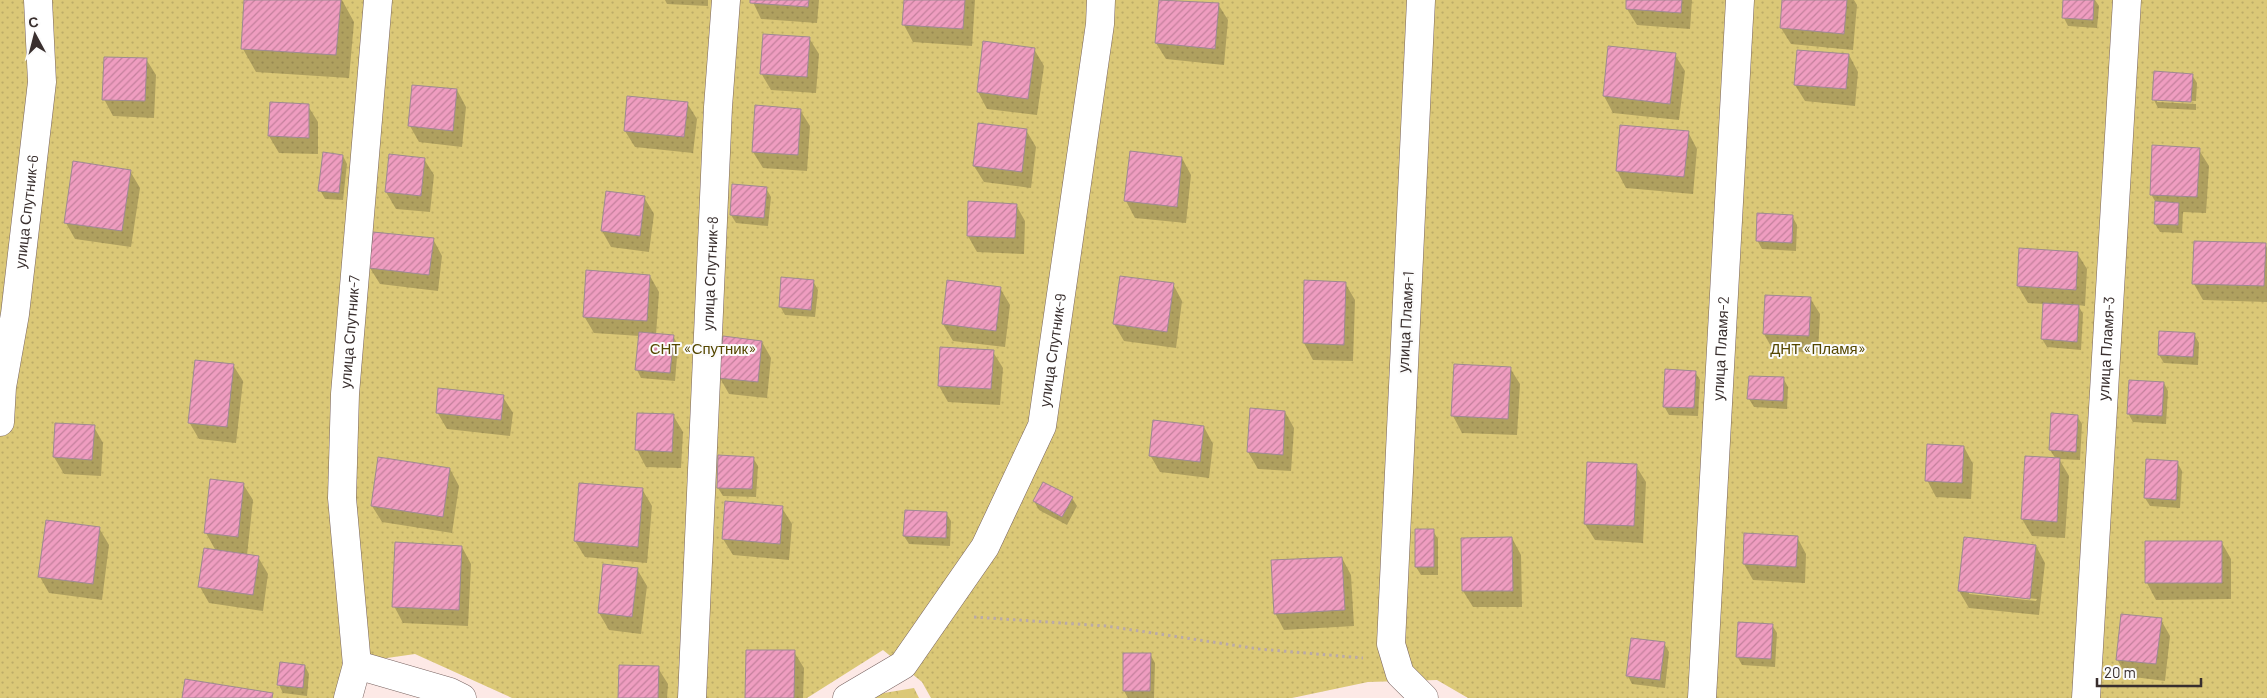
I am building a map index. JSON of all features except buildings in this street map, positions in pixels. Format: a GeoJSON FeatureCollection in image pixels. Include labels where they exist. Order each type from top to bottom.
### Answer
{"type":"FeatureCollection","features":[{"type":"Feature","properties":{"kind":"street","name":"улица Спутник-6"},"geometry":{"type":"LineString","coordinates":[[0,422],[2,387],[15,314],[42,82],[38,0]]}},
{"type":"Feature","properties":{"kind":"street","name":"улица Спутник-7"},"geometry":{"type":"LineString","coordinates":[[348,698],[357,664],[342,498],[345,394],[378,0]]}},
{"type":"Feature","properties":{"kind":"street","name":"улица Спутник-8"},"geometry":{"type":"LineString","coordinates":[[692,698],[718,107],[726,0]]}},
{"type":"Feature","properties":{"kind":"street","name":"улица Спутник-9"},"geometry":{"type":"LineString","coordinates":[[847,698],[903,666],[985,547],[1042,426],[1100,24],[1100,0]]}},
{"type":"Feature","properties":{"kind":"street","name":"улица Пламя-1"},"geometry":{"type":"LineString","coordinates":[[1394,652],[1421,0]]}},
{"type":"Feature","properties":{"kind":"street","name":"улица Пламя-2"},"geometry":{"type":"LineString","coordinates":[[1702,698],[1740,0]]}},
{"type":"Feature","properties":{"kind":"street","name":"улица Пламя-3"},"geometry":{"type":"LineString","coordinates":[[2086,698],[2127,0]]}},
{"type":"Feature","properties":{"kind":"street"},"geometry":{"type":"LineString","coordinates":[[1394,652],[1400,674],[1424,698]]}},
{"type":"Feature","properties":{"kind":"street"},"geometry":{"type":"LineString","coordinates":[[357,664],[450,692],[462,698]]}},
{"type":"Feature","properties":{"kind":"path"},"geometry":{"type":"LineString","coordinates":[[938,615],[1106,626],[1259,649],[1394,652]]}},
{"type":"Feature","properties":{"kind":"green space","name":"СНТ «Спутник»"},"geometry":{"type":"Polygon","coordinates":[[[0,0],[2267,0],[2267,698],[1468,698],[1437,680],[1368,682],[1292,698],[931,698],[922,682],[883,650],[807,698],[512,698],[415,654],[345,664],[336,698],[0,698],[0,0]]]}},
{"type":"Feature","properties":{"kind":"green space"},"geometry":{"type":"Polygon","coordinates":[[[914,688],[919,698],[871,698],[878,694],[914,688]]]}},
{"type":"Feature","properties":{"kind":"park label","name":"ДНТ «Пламя»"},"geometry":{"type":"Point","coordinates":[1818,349]}}]}
